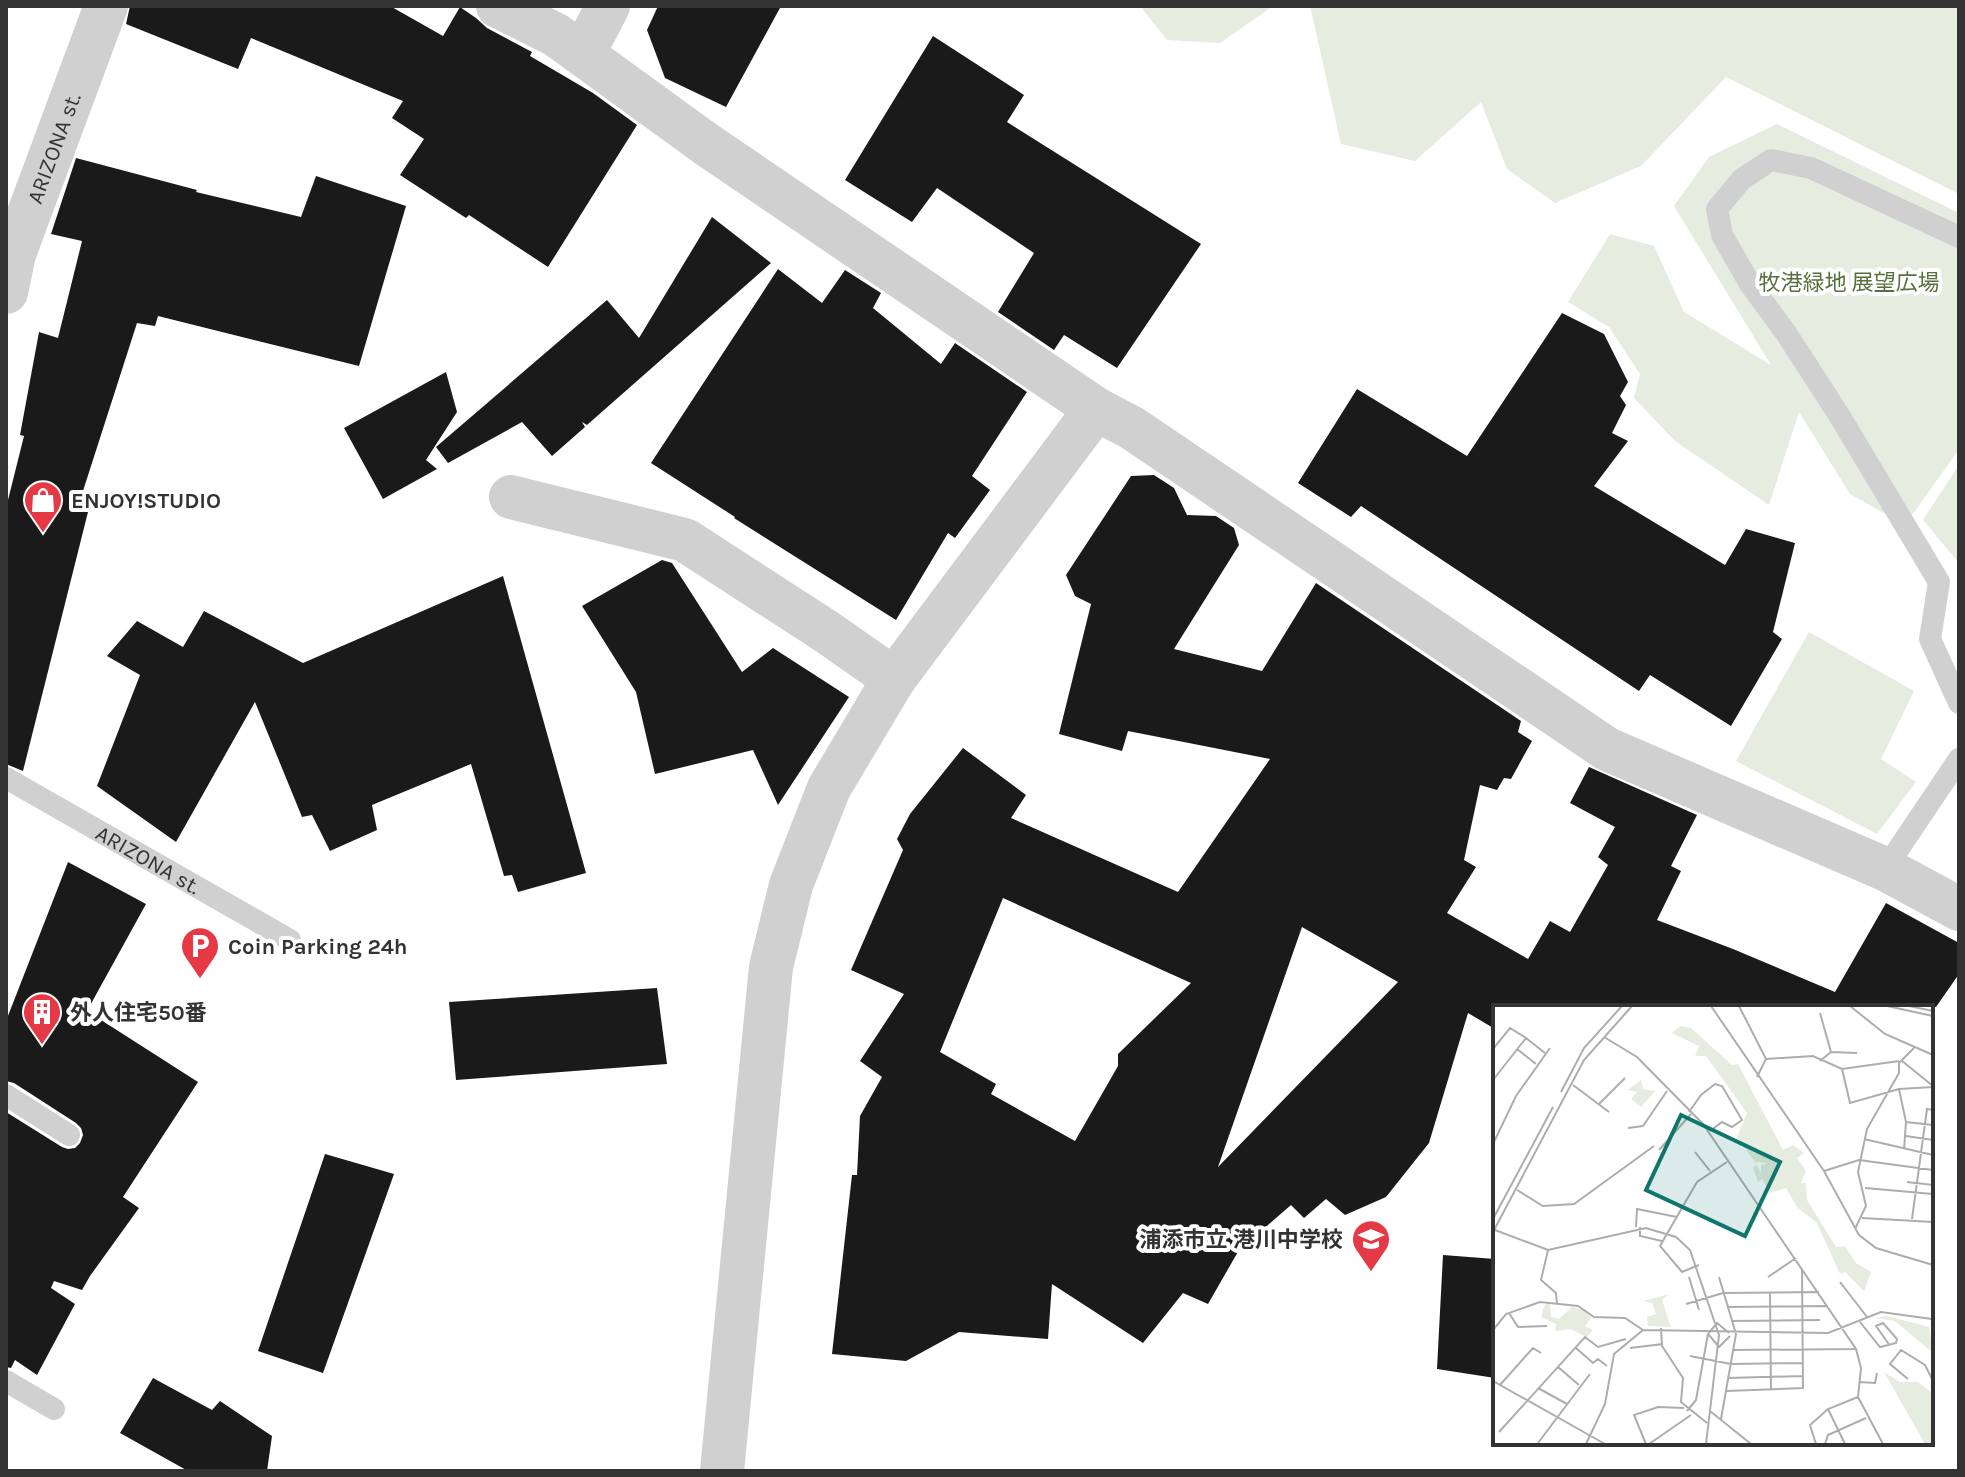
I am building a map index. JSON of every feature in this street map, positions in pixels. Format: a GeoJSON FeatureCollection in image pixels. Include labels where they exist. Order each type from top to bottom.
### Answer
{"type":"FeatureCollection","features":[{"type":"Feature","properties":{"kind":"street","name":"ARIZONA st."},"geometry":{"type":"LineString","coordinates":[[6,292],[14,254],[106,6]]}},
{"type":"Feature","properties":{"kind":"street"},"geometry":{"type":"LineString","coordinates":[[498,6],[556,35],[706,144],[1096,409],[1132,428],[1607,749],[1885,869],[1959,909]]}},
{"type":"Feature","properties":{"kind":"street"},"geometry":{"type":"LineString","coordinates":[[583,54],[608,6]]}},
{"type":"Feature","properties":{"kind":"street"},"geometry":{"type":"LineString","coordinates":[[722,1471],[771,967],[791,885],[829,788],[894,679],[1096,409]]}},
{"type":"Feature","properties":{"kind":"street"},"geometry":{"type":"LineString","coordinates":[[511,497],[685,540],[894,679]]}},
{"type":"Feature","properties":{"kind":"lane"},"geometry":{"type":"LineString","coordinates":[[1959,237],[1811,168],[1771,160],[1742,179],[1717,209],[1722,235],[1750,284],[1839,415],[1939,582],[1930,639],[1959,703]]}},
{"type":"Feature","properties":{"kind":"lane"},"geometry":{"type":"LineString","coordinates":[[1885,869],[1959,759]]}},
{"type":"Feature","properties":{"kind":"lane","name":"ARIZONA st."},"geometry":{"type":"LineString","coordinates":[[6,778],[290,940]]}},
{"type":"Feature","properties":{"kind":"lane"},"geometry":{"type":"LineString","coordinates":[[6,1095],[69,1135]]}},
{"type":"Feature","properties":{"kind":"lane"},"geometry":{"type":"LineString","coordinates":[[6,1381],[54,1409]]}},
{"type":"Feature","properties":{"kind":"green space"},"geometry":{"type":"Polygon","coordinates":[[[1140,6],[1273,6],[1220,43],[1167,40],[1140,6]]]}},
{"type":"Feature","properties":{"kind":"green space"},"geometry":{"type":"Polygon","coordinates":[[[1310,6],[1959,6],[1959,194],[1726,77],[1641,166],[1555,203],[1507,169],[1481,102],[1415,161],[1341,144],[1310,6]]]}},
{"type":"Feature","properties":{"kind":"green space","name":"牧港緑地 展望広場"},"geometry":{"type":"Polygon","coordinates":[[[1777,124],[1959,213],[1959,451],[1905,525],[1850,494],[1799,412],[1769,505],[1675,441],[1634,398],[1640,374],[1609,327],[1568,302],[1610,234],[1654,246],[1684,312],[1771,365],[1674,206],[1709,157],[1777,124]]]}},
{"type":"Feature","properties":{"kind":"green space"},"geometry":{"type":"Polygon","coordinates":[[[1959,465],[1959,563],[1923,520],[1959,465]]]}},
{"type":"Feature","properties":{"kind":"green space"},"geometry":{"type":"Polygon","coordinates":[[[1809,632],[1914,691],[1881,759],[1916,782],[1877,834],[1736,761],[1809,632]]]}},
{"type":"Feature","properties":{"kind":"building"},"geometry":{"type":"Polygon","coordinates":[[[130,6],[390,6],[443,36],[460,7],[487,28],[532,52],[530,56],[593,93],[637,125],[548,267],[469,215],[466,218],[400,175],[424,139],[392,118],[403,101],[251,38],[238,69],[126,24],[130,6]]]}},
{"type":"Feature","properties":{"kind":"building"},"geometry":{"type":"Polygon","coordinates":[[[658,6],[781,6],[726,107],[665,78],[647,30],[658,6]]]}},
{"type":"Feature","properties":{"kind":"building"},"geometry":{"type":"Polygon","coordinates":[[[933,36],[1024,95],[1007,122],[1201,244],[1117,368],[1064,335],[1054,350],[998,312],[1034,253],[937,188],[912,222],[845,180],[933,36]]]}},
{"type":"Feature","properties":{"kind":"building"},"geometry":{"type":"Polygon","coordinates":[[[76,158],[196,192],[301,217],[316,176],[406,206],[359,366],[158,316],[155,326],[137,323],[82,494],[92,496],[23,771],[6,764],[6,508],[24,436],[20,435],[39,332],[58,338],[82,241],[51,234],[76,158]]]}},
{"type":"Feature","properties":{"kind":"building"},"geometry":{"type":"Polygon","coordinates":[[[712,217],[771,263],[587,425],[582,422],[585,427],[552,456],[522,422],[448,463],[436,447],[607,300],[639,338],[712,217]]]}},
{"type":"Feature","properties":{"kind":"building"},"geometry":{"type":"Polygon","coordinates":[[[778,269],[822,303],[845,270],[881,293],[873,308],[941,364],[955,343],[1027,392],[972,476],[990,490],[955,538],[948,533],[896,620],[651,463],[778,269]]]}},
{"type":"Feature","properties":{"kind":"building"},"geometry":{"type":"Polygon","coordinates":[[[1562,313],[1604,334],[1628,382],[1620,396],[1626,405],[1612,433],[1628,441],[1594,486],[1725,565],[1746,529],[1795,543],[1773,632],[1782,639],[1731,726],[1650,675],[1639,691],[1361,506],[1351,517],[1298,483],[1357,389],[1467,456],[1562,313]]]}},
{"type":"Feature","properties":{"kind":"building"},"geometry":{"type":"Polygon","coordinates":[[[446,372],[457,412],[426,460],[437,469],[383,499],[344,428],[446,372]]]}},
{"type":"Feature","properties":{"kind":"building"},"geometry":{"type":"Polygon","coordinates":[[[1154,475],[1174,488],[1187,515],[1216,516],[1234,528],[1239,545],[1174,649],[1262,671],[1316,583],[1521,721],[1518,732],[1532,741],[1511,779],[1504,778],[1497,790],[1480,785],[1464,860],[1476,867],[1447,913],[1528,959],[1550,921],[1570,932],[1608,865],[1598,857],[1615,827],[1570,803],[1589,767],[1697,815],[1671,866],[1681,871],[1657,920],[1835,992],[1886,903],[1959,943],[1959,974],[1936,1007],[1493,1005],[1493,1028],[1468,1013],[1429,1143],[1386,1197],[1345,1215],[1326,1199],[1304,1218],[1291,1205],[1239,1250],[1208,1304],[1183,1293],[1143,1343],[1052,1284],[1048,1339],[959,1332],[906,1361],[832,1354],[852,1175],[857,1175],[860,1116],[882,1077],[860,1061],[904,994],[851,970],[903,850],[897,839],[910,814],[963,748],[1026,795],[1011,818],[1178,892],[1270,759],[1128,731],[1122,751],[1059,734],[1091,604],[1075,596],[1066,575],[1131,476],[1154,475]],[[1003,898],[940,1052],[996,1084],[991,1094],[1075,1141],[1118,1066],[1118,1054],[1191,983],[1003,898]],[[1302,927],[1218,1167],[1398,982],[1302,927]]]}},
{"type":"Feature","properties":{"kind":"building"},"geometry":{"type":"Polygon","coordinates":[[[662,560],[672,563],[742,672],[773,648],[849,697],[778,805],[753,750],[655,774],[636,692],[582,606],[662,560]]]}},
{"type":"Feature","properties":{"kind":"building"},"geometry":{"type":"Polygon","coordinates":[[[503,576],[586,873],[518,892],[512,875],[504,876],[471,764],[372,805],[377,830],[330,851],[312,815],[302,817],[255,702],[176,842],[97,786],[140,675],[107,656],[137,621],[183,647],[204,611],[303,663],[503,576]]]}},
{"type":"Feature","properties":{"kind":"building"},"geometry":{"type":"Polygon","coordinates":[[[68,862],[146,904],[87,1011],[198,1082],[123,1197],[139,1208],[82,1290],[54,1281],[51,1288],[75,1304],[37,1375],[15,1360],[11,1368],[6,1367],[6,1112],[68,1149],[75,1148],[83,1135],[76,1123],[14,1083],[6,1081],[6,1021],[68,862]]]}},
{"type":"Feature","properties":{"kind":"building"},"geometry":{"type":"Polygon","coordinates":[[[657,988],[667,1064],[456,1080],[449,1002],[657,988]]]}},
{"type":"Feature","properties":{"kind":"building"},"geometry":{"type":"Polygon","coordinates":[[[325,1154],[394,1174],[323,1373],[258,1351],[325,1154]]]}},
{"type":"Feature","properties":{"kind":"building"},"geometry":{"type":"Polygon","coordinates":[[[1443,1255],[1493,1259],[1493,1378],[1437,1369],[1443,1255]]]}},
{"type":"Feature","properties":{"kind":"building"},"geometry":{"type":"Polygon","coordinates":[[[153,1378],[212,1410],[220,1401],[272,1436],[267,1471],[188,1471],[120,1433],[153,1378]]]}},
{"type":"Feature","properties":{"kind":"place","name":"ENJOY!STUDIO"},"geometry":{"type":"Point","coordinates":[43,534]}},
{"type":"Feature","properties":{"kind":"place","name":"Coin Parking 24h"},"geometry":{"type":"Point","coordinates":[200,980]}},
{"type":"Feature","properties":{"kind":"place","name":"外人住宅50番"},"geometry":{"type":"Point","coordinates":[42,1046]}},
{"type":"Feature","properties":{"kind":"place","name":"浦添市立 港川中学校"},"geometry":{"type":"Point","coordinates":[1371,1273]}}]}
